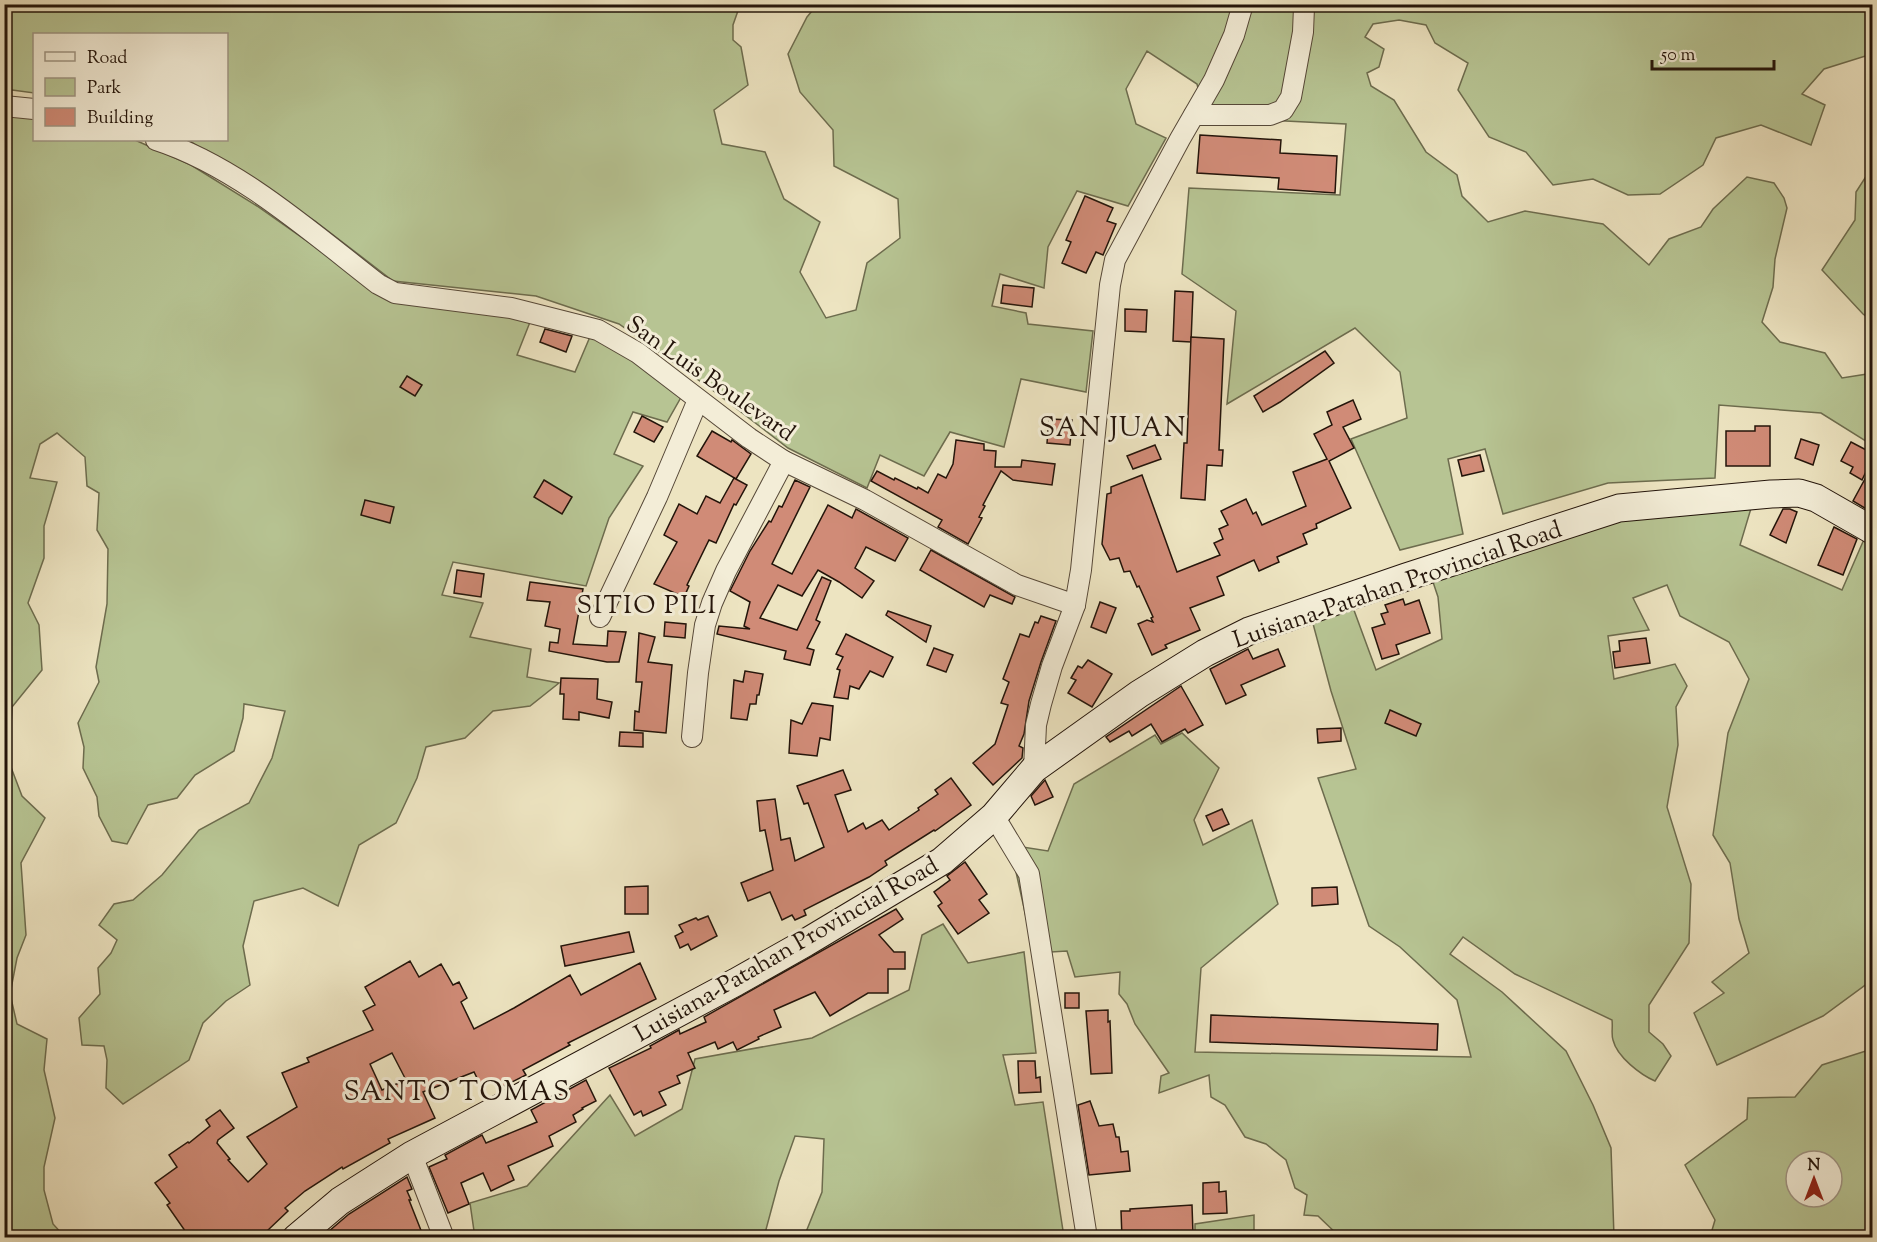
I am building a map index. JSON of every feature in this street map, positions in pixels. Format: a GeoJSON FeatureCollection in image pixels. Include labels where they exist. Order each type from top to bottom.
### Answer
{"type":"FeatureCollection","features":[{"type":"Feature","properties":{"kind":"street"},"geometry":{"type":"LineString","coordinates":[[1034,769],[1036,725],[1052,666],[1075,604],[1081,570],[1110,285],[1115,260],[1224,58],[1243,4]]}},
{"type":"Feature","properties":{"kind":"street"},"geometry":{"type":"LineString","coordinates":[[1194,115],[1270,115],[1283,110],[1291,97],[1303,32],[1304,8],[1300,4]]}},
{"type":"Feature","properties":{"kind":"street"},"geometry":{"type":"LineString","coordinates":[[4,106],[33,109]]}},
{"type":"Feature","properties":{"kind":"street","name":"San Luis Boulevard"},"geometry":{"type":"LineString","coordinates":[[159,141],[209,161],[287,213],[378,284],[395,292],[511,308],[598,330],[638,352],[698,400],[784,461],[865,500],[1017,585],[1075,604]]}},
{"type":"Feature","properties":{"kind":"street"},"geometry":{"type":"LineString","coordinates":[[600,617],[657,497],[698,400]]}},
{"type":"Feature","properties":{"kind":"street"},"geometry":{"type":"LineString","coordinates":[[692,737],[705,625],[712,603],[726,571],[784,461]]}},
{"type":"Feature","properties":{"kind":"street","name":"Luisiana-Patahan Provincial Road"},"geometry":{"type":"LineString","coordinates":[[296,1238],[340,1201],[412,1155],[805,943],[942,861],[994,816],[1034,769],[1139,694],[1204,654],[1250,631],[1438,566],[1619,508],[1799,493],[1816,498],[1872,530]]}},
{"type":"Feature","properties":{"kind":"street"},"geometry":{"type":"LineString","coordinates":[[994,816],[1029,874],[1087,1238]]}},
{"type":"Feature","properties":{"kind":"street"},"geometry":{"type":"LineString","coordinates":[[412,1155],[444,1238]]}},
{"type":"Feature","properties":{"kind":"green space"},"geometry":{"type":"Polygon","coordinates":[[[5,5],[740,5],[733,25],[733,40],[741,47],[748,85],[714,110],[722,144],[765,152],[784,199],[820,222],[800,272],[826,318],[856,310],[867,263],[900,238],[898,199],[834,166],[833,130],[800,92],[788,54],[807,17],[817,5],[1872,5],[1872,54],[1824,69],[1802,94],[1825,105],[1811,145],[1761,125],[1716,138],[1703,165],[1660,194],[1628,195],[1593,179],[1553,185],[1526,152],[1489,137],[1458,90],[1468,63],[1435,43],[1426,25],[1399,20],[1373,24],[1365,37],[1384,49],[1379,67],[1367,73],[1371,86],[1394,100],[1426,152],[1457,175],[1462,196],[1488,222],[1525,211],[1603,224],[1649,265],[1669,239],[1701,227],[1713,209],[1747,177],[1774,183],[1784,198],[1787,208],[1775,259],[1773,287],[1762,322],[1780,342],[1825,353],[1842,378],[1867,374],[1872,369],[1872,445],[1821,413],[1719,405],[1715,478],[1608,483],[1503,514],[1485,449],[1448,459],[1463,534],[1400,550],[1351,439],[1407,418],[1400,372],[1355,328],[1227,404],[1236,311],[1182,274],[1189,188],[1340,195],[1346,124],[1205,117],[1197,84],[1147,51],[1126,89],[1136,124],[1166,138],[1128,206],[1077,191],[1048,247],[1044,288],[1000,274],[992,306],[1026,313],[1028,324],[1093,331],[1086,392],[1021,379],[1004,447],[950,432],[924,476],[880,455],[867,488],[788,448],[711,389],[619,324],[536,296],[393,281],[315,221],[190,141],[228,141],[228,33],[33,33],[33,93],[5,89],[5,5]]]}},
{"type":"Feature","properties":{"kind":"green space"},"geometry":{"type":"Polygon","coordinates":[[[5,106],[33,111],[33,141],[137,141],[191,165],[257,206],[391,300],[534,312],[517,355],[575,372],[592,332],[684,392],[667,422],[633,412],[614,454],[643,466],[609,518],[586,586],[453,562],[442,595],[483,603],[470,637],[531,649],[527,677],[559,683],[530,706],[493,711],[465,738],[426,747],[417,778],[396,823],[359,845],[338,906],[303,888],[254,901],[243,946],[250,985],[226,1001],[203,1023],[189,1060],[123,1104],[106,1088],[107,1060],[104,1046],[82,1045],[79,1018],[100,994],[98,968],[111,953],[117,940],[99,925],[114,904],[133,900],[162,875],[199,830],[249,803],[272,758],[285,711],[244,704],[243,718],[234,751],[195,775],[177,798],[148,805],[127,844],[112,841],[99,816],[97,797],[83,768],[84,747],[78,723],[99,682],[96,667],[107,604],[108,549],[97,530],[99,493],[87,486],[85,457],[57,433],[40,444],[30,478],[57,482],[44,526],[44,558],[28,603],[39,625],[42,670],[12,707],[9,762],[22,796],[45,818],[21,863],[26,935],[17,958],[10,994],[17,1024],[47,1039],[44,1070],[55,1118],[44,1167],[44,1190],[53,1224],[65,1237],[5,1238],[5,106]]]}},
{"type":"Feature","properties":{"kind":"green space"},"geometry":{"type":"Polygon","coordinates":[[[1872,167],[1872,321],[1822,270],[1855,220],[1856,192],[1872,167]]]}},
{"type":"Feature","properties":{"kind":"green space"},"geometry":{"type":"Polygon","coordinates":[[[1755,495],[1740,545],[1842,590],[1865,537],[1872,541],[1872,980],[1823,1016],[1717,1065],[1694,1013],[1724,993],[1712,982],[1749,953],[1739,919],[1730,863],[1713,835],[1728,733],[1749,679],[1729,642],[1680,616],[1667,585],[1633,598],[1649,630],[1608,636],[1614,679],[1675,664],[1687,686],[1676,707],[1678,745],[1667,807],[1691,884],[1689,943],[1649,1005],[1649,1032],[1663,1044],[1671,1056],[1655,1081],[1637,1070],[1619,1053],[1612,1038],[1612,1020],[1515,974],[1463,937],[1450,954],[1502,992],[1566,1051],[1611,1148],[1614,1237],[1340,1237],[1318,1216],[1304,1215],[1307,1195],[1295,1188],[1286,1160],[1266,1144],[1245,1137],[1225,1105],[1211,1097],[1209,1075],[1159,1093],[1161,1076],[1169,1073],[1135,1024],[1127,1004],[1119,994],[1120,972],[1075,977],[1067,951],[1034,953],[1010,845],[1048,851],[1074,784],[1155,735],[1161,744],[1182,733],[1219,768],[1194,820],[1203,845],[1252,820],[1278,904],[1201,968],[1195,1052],[1471,1057],[1457,1000],[1400,947],[1369,926],[1318,778],[1356,769],[1331,691],[1308,605],[1348,594],[1376,670],[1442,639],[1438,597],[1426,561],[1530,525],[1755,495]]]}},
{"type":"Feature","properties":{"kind":"green space"},"geometry":{"type":"Polygon","coordinates":[[[943,924],[968,963],[1024,952],[1036,1053],[1003,1055],[1015,1105],[1043,1102],[1064,1237],[804,1237],[822,1192],[824,1139],[795,1136],[779,1181],[764,1237],[456,1238],[474,1231],[470,1203],[527,1186],[610,1095],[635,1136],[682,1109],[695,1059],[812,1038],[909,990],[922,935],[943,924]]]}},
{"type":"Feature","properties":{"kind":"green space"},"geometry":{"type":"Polygon","coordinates":[[[1872,1049],[1872,1237],[1710,1237],[1715,1220],[1685,1165],[1747,1119],[1748,1098],[1795,1097],[1822,1065],[1872,1049]]]}},
{"type":"Feature","properties":{"kind":"green space"},"geometry":{"type":"Polygon","coordinates":[[[1254,1215],[1254,1237],[1195,1237],[1195,1224],[1254,1215]]]}},
{"type":"Feature","properties":{"kind":"building"},"geometry":{"type":"Polygon","coordinates":[[[1200,135],[1281,140],[1280,153],[1337,156],[1335,193],[1278,189],[1279,178],[1197,173],[1200,135]]]}},
{"type":"Feature","properties":{"kind":"building"},"geometry":{"type":"Polygon","coordinates":[[[1085,196],[1113,208],[1107,221],[1116,224],[1103,255],[1096,252],[1086,273],[1062,263],[1071,242],[1066,240],[1085,196]]]}},
{"type":"Feature","properties":{"kind":"building"},"geometry":{"type":"Polygon","coordinates":[[[1003,285],[1034,288],[1032,307],[1001,303],[1003,285]]]}},
{"type":"Feature","properties":{"kind":"building"},"geometry":{"type":"Polygon","coordinates":[[[1175,291],[1193,292],[1191,342],[1173,341],[1175,291]]]}},
{"type":"Feature","properties":{"kind":"building"},"geometry":{"type":"Polygon","coordinates":[[[1125,309],[1147,310],[1146,332],[1125,331],[1125,309]]]}},
{"type":"Feature","properties":{"kind":"building"},"geometry":{"type":"Polygon","coordinates":[[[545,329],[572,336],[566,352],[540,342],[545,329]]]}},
{"type":"Feature","properties":{"kind":"building"},"geometry":{"type":"Polygon","coordinates":[[[1191,337],[1224,339],[1219,450],[1223,450],[1222,466],[1207,465],[1205,500],[1181,498],[1184,443],[1187,443],[1191,337]]]}},
{"type":"Feature","properties":{"kind":"building"},"geometry":{"type":"Polygon","coordinates":[[[1325,351],[1334,363],[1263,412],[1254,396],[1325,351]]]}},
{"type":"Feature","properties":{"kind":"building"},"geometry":{"type":"Polygon","coordinates":[[[407,376],[422,385],[415,396],[400,387],[407,376]]]}},
{"type":"Feature","properties":{"kind":"building"},"geometry":{"type":"Polygon","coordinates":[[[1353,400],[1361,419],[1343,427],[1354,448],[1329,461],[1351,508],[1316,524],[1317,528],[1303,534],[1307,544],[1277,557],[1279,562],[1259,571],[1254,560],[1217,577],[1224,595],[1190,608],[1200,630],[1165,645],[1167,648],[1152,655],[1138,624],[1147,620],[1153,622],[1151,618],[1153,617],[1130,571],[1124,572],[1119,558],[1110,560],[1102,544],[1107,494],[1111,493],[1111,487],[1142,475],[1177,572],[1220,555],[1214,543],[1223,539],[1219,529],[1228,525],[1221,511],[1246,499],[1253,514],[1256,512],[1262,525],[1306,506],[1293,472],[1327,459],[1314,434],[1332,425],[1327,412],[1353,400]]]}},
{"type":"Feature","properties":{"kind":"building"},"geometry":{"type":"Polygon","coordinates":[[[642,416],[663,427],[654,442],[634,432],[642,416]]]}},
{"type":"Feature","properties":{"kind":"building"},"geometry":{"type":"Polygon","coordinates":[[[1049,419],[1072,420],[1070,445],[1047,443],[1049,419]]]}},
{"type":"Feature","properties":{"kind":"building"},"geometry":{"type":"Polygon","coordinates":[[[1755,426],[1770,426],[1770,466],[1726,466],[1726,431],[1755,431],[1755,426]]]}},
{"type":"Feature","properties":{"kind":"building"},"geometry":{"type":"Polygon","coordinates":[[[712,431],[731,442],[732,440],[751,454],[736,479],[697,456],[712,431]]]}},
{"type":"Feature","properties":{"kind":"building"},"geometry":{"type":"Polygon","coordinates":[[[1801,439],[1819,445],[1813,465],[1795,458],[1801,439]]]}},
{"type":"Feature","properties":{"kind":"building"},"geometry":{"type":"Polygon","coordinates":[[[956,440],[984,444],[984,450],[996,451],[995,467],[1021,467],[1022,460],[1055,464],[1052,485],[1013,480],[1001,471],[983,505],[985,506],[979,517],[982,518],[968,544],[938,527],[942,520],[871,481],[877,471],[928,493],[938,474],[946,478],[953,464],[956,440]]]}},
{"type":"Feature","properties":{"kind":"building"},"geometry":{"type":"Polygon","coordinates":[[[1851,442],[1872,453],[1872,459],[1862,480],[1850,473],[1853,467],[1841,461],[1851,442]]]}},
{"type":"Feature","properties":{"kind":"building"},"geometry":{"type":"Polygon","coordinates":[[[1155,445],[1161,459],[1133,469],[1127,456],[1155,445]]]}},
{"type":"Feature","properties":{"kind":"building"},"geometry":{"type":"Polygon","coordinates":[[[1480,455],[1484,471],[1462,476],[1458,460],[1480,455]]]}},
{"type":"Feature","properties":{"kind":"building"},"geometry":{"type":"Polygon","coordinates":[[[1872,466],[1872,502],[1868,510],[1853,501],[1872,466]]]}},
{"type":"Feature","properties":{"kind":"building"},"geometry":{"type":"Polygon","coordinates":[[[734,478],[747,485],[736,505],[734,504],[716,543],[709,540],[687,585],[689,586],[684,597],[654,584],[677,542],[664,535],[679,504],[697,514],[706,496],[720,503],[734,478]]]}},
{"type":"Feature","properties":{"kind":"building"},"geometry":{"type":"Polygon","coordinates":[[[544,480],[572,497],[562,514],[534,497],[544,480]]]}},
{"type":"Feature","properties":{"kind":"building"},"geometry":{"type":"Polygon","coordinates":[[[795,480],[810,487],[772,564],[792,574],[828,505],[852,518],[856,509],[908,538],[895,561],[866,547],[855,568],[874,581],[862,598],[818,570],[802,596],[778,585],[760,618],[797,630],[822,577],[831,581],[816,620],[820,622],[807,648],[814,650],[810,665],[784,659],[786,651],[717,634],[719,626],[750,629],[744,626],[750,602],[730,591],[750,551],[769,521],[771,522],[779,506],[782,507],[795,480]]]}},
{"type":"Feature","properties":{"kind":"building"},"geometry":{"type":"Polygon","coordinates":[[[365,500],[394,507],[390,523],[361,515],[365,500]]]}},
{"type":"Feature","properties":{"kind":"building"},"geometry":{"type":"Polygon","coordinates":[[[1783,509],[1797,512],[1786,543],[1770,535],[1783,509]]]}},
{"type":"Feature","properties":{"kind":"building"},"geometry":{"type":"Polygon","coordinates":[[[1834,527],[1857,539],[1843,575],[1818,565],[1834,527]]]}},
{"type":"Feature","properties":{"kind":"building"},"geometry":{"type":"Polygon","coordinates":[[[931,550],[1015,597],[1012,604],[990,595],[984,607],[920,570],[931,550]]]}},
{"type":"Feature","properties":{"kind":"building"},"geometry":{"type":"Polygon","coordinates":[[[457,570],[484,574],[481,597],[454,593],[457,570]]]}},
{"type":"Feature","properties":{"kind":"building"},"geometry":{"type":"Polygon","coordinates":[[[530,582],[583,589],[573,644],[607,646],[608,631],[626,632],[619,662],[607,662],[549,651],[550,642],[558,643],[560,629],[545,626],[550,602],[527,600],[530,582]]]}},
{"type":"Feature","properties":{"kind":"building"},"geometry":{"type":"Polygon","coordinates":[[[1403,599],[1405,605],[1419,600],[1430,633],[1396,645],[1399,654],[1382,659],[1372,628],[1385,624],[1381,614],[1388,612],[1385,605],[1403,599]]]}},
{"type":"Feature","properties":{"kind":"building"},"geometry":{"type":"Polygon","coordinates":[[[1100,602],[1116,608],[1106,633],[1091,627],[1100,602]]]}},
{"type":"Feature","properties":{"kind":"building"},"geometry":{"type":"Polygon","coordinates":[[[888,611],[931,626],[926,642],[886,615],[888,611]]]}},
{"type":"Feature","properties":{"kind":"building"},"geometry":{"type":"Polygon","coordinates":[[[1041,616],[1056,621],[1029,701],[1024,734],[1019,746],[1023,748],[1022,758],[993,785],[973,763],[995,744],[1008,705],[1001,703],[1009,682],[1003,679],[1020,634],[1029,637],[1035,622],[1038,623],[1041,616]]]}},
{"type":"Feature","properties":{"kind":"building"},"geometry":{"type":"Polygon","coordinates":[[[665,622],[686,624],[685,638],[664,636],[665,622]]]}},
{"type":"Feature","properties":{"kind":"building"},"geometry":{"type":"Polygon","coordinates":[[[639,633],[655,637],[648,662],[672,665],[666,733],[634,730],[635,711],[639,712],[642,682],[636,682],[639,633]]]}},
{"type":"Feature","properties":{"kind":"building"},"geometry":{"type":"Polygon","coordinates":[[[846,634],[893,657],[883,677],[870,671],[859,689],[850,686],[848,699],[834,697],[840,670],[837,669],[843,657],[836,654],[846,634]]]}},
{"type":"Feature","properties":{"kind":"building"},"geometry":{"type":"Polygon","coordinates":[[[1646,638],[1650,663],[1615,668],[1613,652],[1620,651],[1619,641],[1646,638]]]}},
{"type":"Feature","properties":{"kind":"building"},"geometry":{"type":"Polygon","coordinates":[[[934,648],[953,655],[946,672],[927,665],[934,648]]]}},
{"type":"Feature","properties":{"kind":"building"},"geometry":{"type":"Polygon","coordinates":[[[1248,649],[1253,659],[1278,649],[1285,666],[1241,685],[1246,695],[1226,704],[1210,669],[1248,649]]]}},
{"type":"Feature","properties":{"kind":"building"},"geometry":{"type":"Polygon","coordinates":[[[1088,660],[1112,674],[1092,707],[1068,693],[1076,680],[1071,678],[1078,666],[1082,668],[1088,660]]]}},
{"type":"Feature","properties":{"kind":"building"},"geometry":{"type":"Polygon","coordinates":[[[745,671],[763,674],[759,695],[757,695],[756,704],[750,704],[747,720],[731,718],[734,680],[743,682],[745,671]]]}},
{"type":"Feature","properties":{"kind":"building"},"geometry":{"type":"Polygon","coordinates":[[[561,678],[598,679],[597,699],[612,702],[609,718],[579,712],[579,720],[563,719],[564,694],[560,694],[561,678]]]}},
{"type":"Feature","properties":{"kind":"building"},"geometry":{"type":"Polygon","coordinates":[[[1181,686],[1203,725],[1188,733],[1185,729],[1162,742],[1151,724],[1132,736],[1129,731],[1110,742],[1106,737],[1181,686]]]}},
{"type":"Feature","properties":{"kind":"building"},"geometry":{"type":"Polygon","coordinates":[[[812,703],[833,706],[830,740],[820,738],[817,756],[789,753],[791,720],[802,724],[812,703]]]}},
{"type":"Feature","properties":{"kind":"building"},"geometry":{"type":"Polygon","coordinates":[[[1390,710],[1421,724],[1416,736],[1385,723],[1390,710]]]}},
{"type":"Feature","properties":{"kind":"building"},"geometry":{"type":"Polygon","coordinates":[[[1341,728],[1341,741],[1318,743],[1317,729],[1341,728]]]}},
{"type":"Feature","properties":{"kind":"building"},"geometry":{"type":"Polygon","coordinates":[[[620,732],[643,733],[643,747],[619,746],[620,732]]]}},
{"type":"Feature","properties":{"kind":"building"},"geometry":{"type":"Polygon","coordinates":[[[843,770],[851,790],[835,795],[848,832],[863,823],[866,829],[882,820],[889,830],[919,810],[918,808],[938,794],[935,790],[951,778],[971,805],[935,831],[885,861],[887,865],[869,877],[804,910],[806,915],[795,920],[792,915],[782,920],[770,892],[748,901],[741,883],[773,870],[765,830],[760,831],[757,801],[775,799],[781,840],[790,838],[795,861],[824,847],[808,803],[804,804],[797,786],[843,770]]]}},
{"type":"Feature","properties":{"kind":"building"},"geometry":{"type":"Polygon","coordinates":[[[1045,780],[1053,797],[1035,805],[1031,796],[1045,780]]]}},
{"type":"Feature","properties":{"kind":"building"},"geometry":{"type":"Polygon","coordinates":[[[1222,809],[1229,824],[1213,831],[1206,816],[1222,809]]]}},
{"type":"Feature","properties":{"kind":"building"},"geometry":{"type":"Polygon","coordinates":[[[965,862],[987,894],[979,900],[989,913],[958,934],[938,906],[942,903],[934,892],[950,880],[947,876],[965,862]]]}},
{"type":"Feature","properties":{"kind":"building"},"geometry":{"type":"Polygon","coordinates":[[[648,886],[648,914],[625,914],[625,887],[648,886]]]}},
{"type":"Feature","properties":{"kind":"building"},"geometry":{"type":"Polygon","coordinates":[[[1337,887],[1338,904],[1312,906],[1312,888],[1337,887]]]}},
{"type":"Feature","properties":{"kind":"building"},"geometry":{"type":"Polygon","coordinates":[[[896,909],[903,919],[879,935],[894,952],[905,952],[905,969],[888,969],[888,993],[868,993],[830,1016],[815,992],[774,1010],[781,1027],[737,1050],[733,1042],[718,1049],[715,1042],[688,1053],[695,1068],[677,1076],[680,1083],[659,1092],[666,1105],[643,1116],[641,1111],[634,1115],[609,1068],[651,1048],[650,1046],[679,1030],[680,1034],[706,1022],[704,1017],[896,909]]]}},
{"type":"Feature","properties":{"kind":"building"},"geometry":{"type":"Polygon","coordinates":[[[708,916],[717,936],[691,950],[688,944],[680,948],[675,936],[683,932],[679,925],[708,916]]]}},
{"type":"Feature","properties":{"kind":"building"},"geometry":{"type":"Polygon","coordinates":[[[629,932],[634,952],[565,966],[561,946],[629,932]]]}},
{"type":"Feature","properties":{"kind":"building"},"geometry":{"type":"Polygon","coordinates":[[[410,961],[419,977],[441,964],[453,985],[459,982],[467,998],[461,1002],[474,1029],[570,975],[581,995],[640,963],[656,999],[568,1043],[570,1045],[523,1070],[526,1075],[498,1089],[493,1079],[481,1086],[474,1072],[423,1092],[435,1118],[388,1139],[390,1143],[343,1169],[342,1167],[305,1191],[285,1208],[288,1211],[268,1230],[274,1238],[190,1238],[167,1205],[170,1203],[155,1183],[177,1167],[169,1155],[210,1126],[206,1120],[220,1110],[234,1128],[217,1143],[230,1159],[228,1160],[248,1182],[267,1164],[247,1137],[297,1107],[282,1073],[309,1062],[307,1058],[373,1030],[363,1011],[375,1005],[365,987],[410,961]],[[392,1053],[370,1064],[382,1090],[406,1080],[392,1053]]]}},
{"type":"Feature","properties":{"kind":"building"},"geometry":{"type":"Polygon","coordinates":[[[1065,993],[1079,993],[1079,1008],[1065,1008],[1065,993]]]}},
{"type":"Feature","properties":{"kind":"building"},"geometry":{"type":"Polygon","coordinates":[[[1108,1010],[1112,1073],[1091,1074],[1086,1011],[1108,1010]]]}},
{"type":"Feature","properties":{"kind":"building"},"geometry":{"type":"Polygon","coordinates":[[[1211,1015],[1438,1024],[1437,1050],[1210,1042],[1211,1015]]]}},
{"type":"Feature","properties":{"kind":"building"},"geometry":{"type":"Polygon","coordinates":[[[1018,1061],[1035,1061],[1036,1078],[1040,1077],[1041,1092],[1019,1093],[1018,1061]]]}},
{"type":"Feature","properties":{"kind":"building"},"geometry":{"type":"Polygon","coordinates":[[[586,1080],[596,1101],[573,1115],[576,1122],[549,1136],[553,1146],[508,1166],[514,1180],[491,1191],[483,1173],[461,1183],[469,1204],[448,1213],[429,1167],[447,1159],[445,1155],[482,1135],[486,1143],[537,1122],[531,1110],[586,1080]]]}},
{"type":"Feature","properties":{"kind":"building"},"geometry":{"type":"Polygon","coordinates":[[[1090,1101],[1099,1126],[1113,1124],[1116,1137],[1119,1137],[1121,1152],[1128,1151],[1130,1171],[1089,1175],[1078,1105],[1090,1101]]]}},
{"type":"Feature","properties":{"kind":"building"},"geometry":{"type":"Polygon","coordinates":[[[407,1177],[412,1189],[407,1191],[411,1200],[409,1200],[424,1238],[321,1238],[349,1214],[407,1177]]]}},
{"type":"Feature","properties":{"kind":"building"},"geometry":{"type":"Polygon","coordinates":[[[1219,1182],[1219,1192],[1226,1191],[1227,1213],[1203,1214],[1203,1183],[1219,1182]]]}},
{"type":"Feature","properties":{"kind":"building"},"geometry":{"type":"Polygon","coordinates":[[[1192,1205],[1193,1234],[1171,1234],[1171,1238],[1122,1238],[1121,1211],[1192,1205]]]}},
{"type":"Feature","properties":{"kind":"district","name":"SAN JUAN"},"geometry":{"type":"Point","coordinates":[1113,427]}},
{"type":"Feature","properties":{"kind":"district","name":"SITIO PILI"},"geometry":{"type":"Point","coordinates":[647,604]}},
{"type":"Feature","properties":{"kind":"district","name":"SANTO TOMAS"},"geometry":{"type":"Point","coordinates":[457,1091]}}]}
